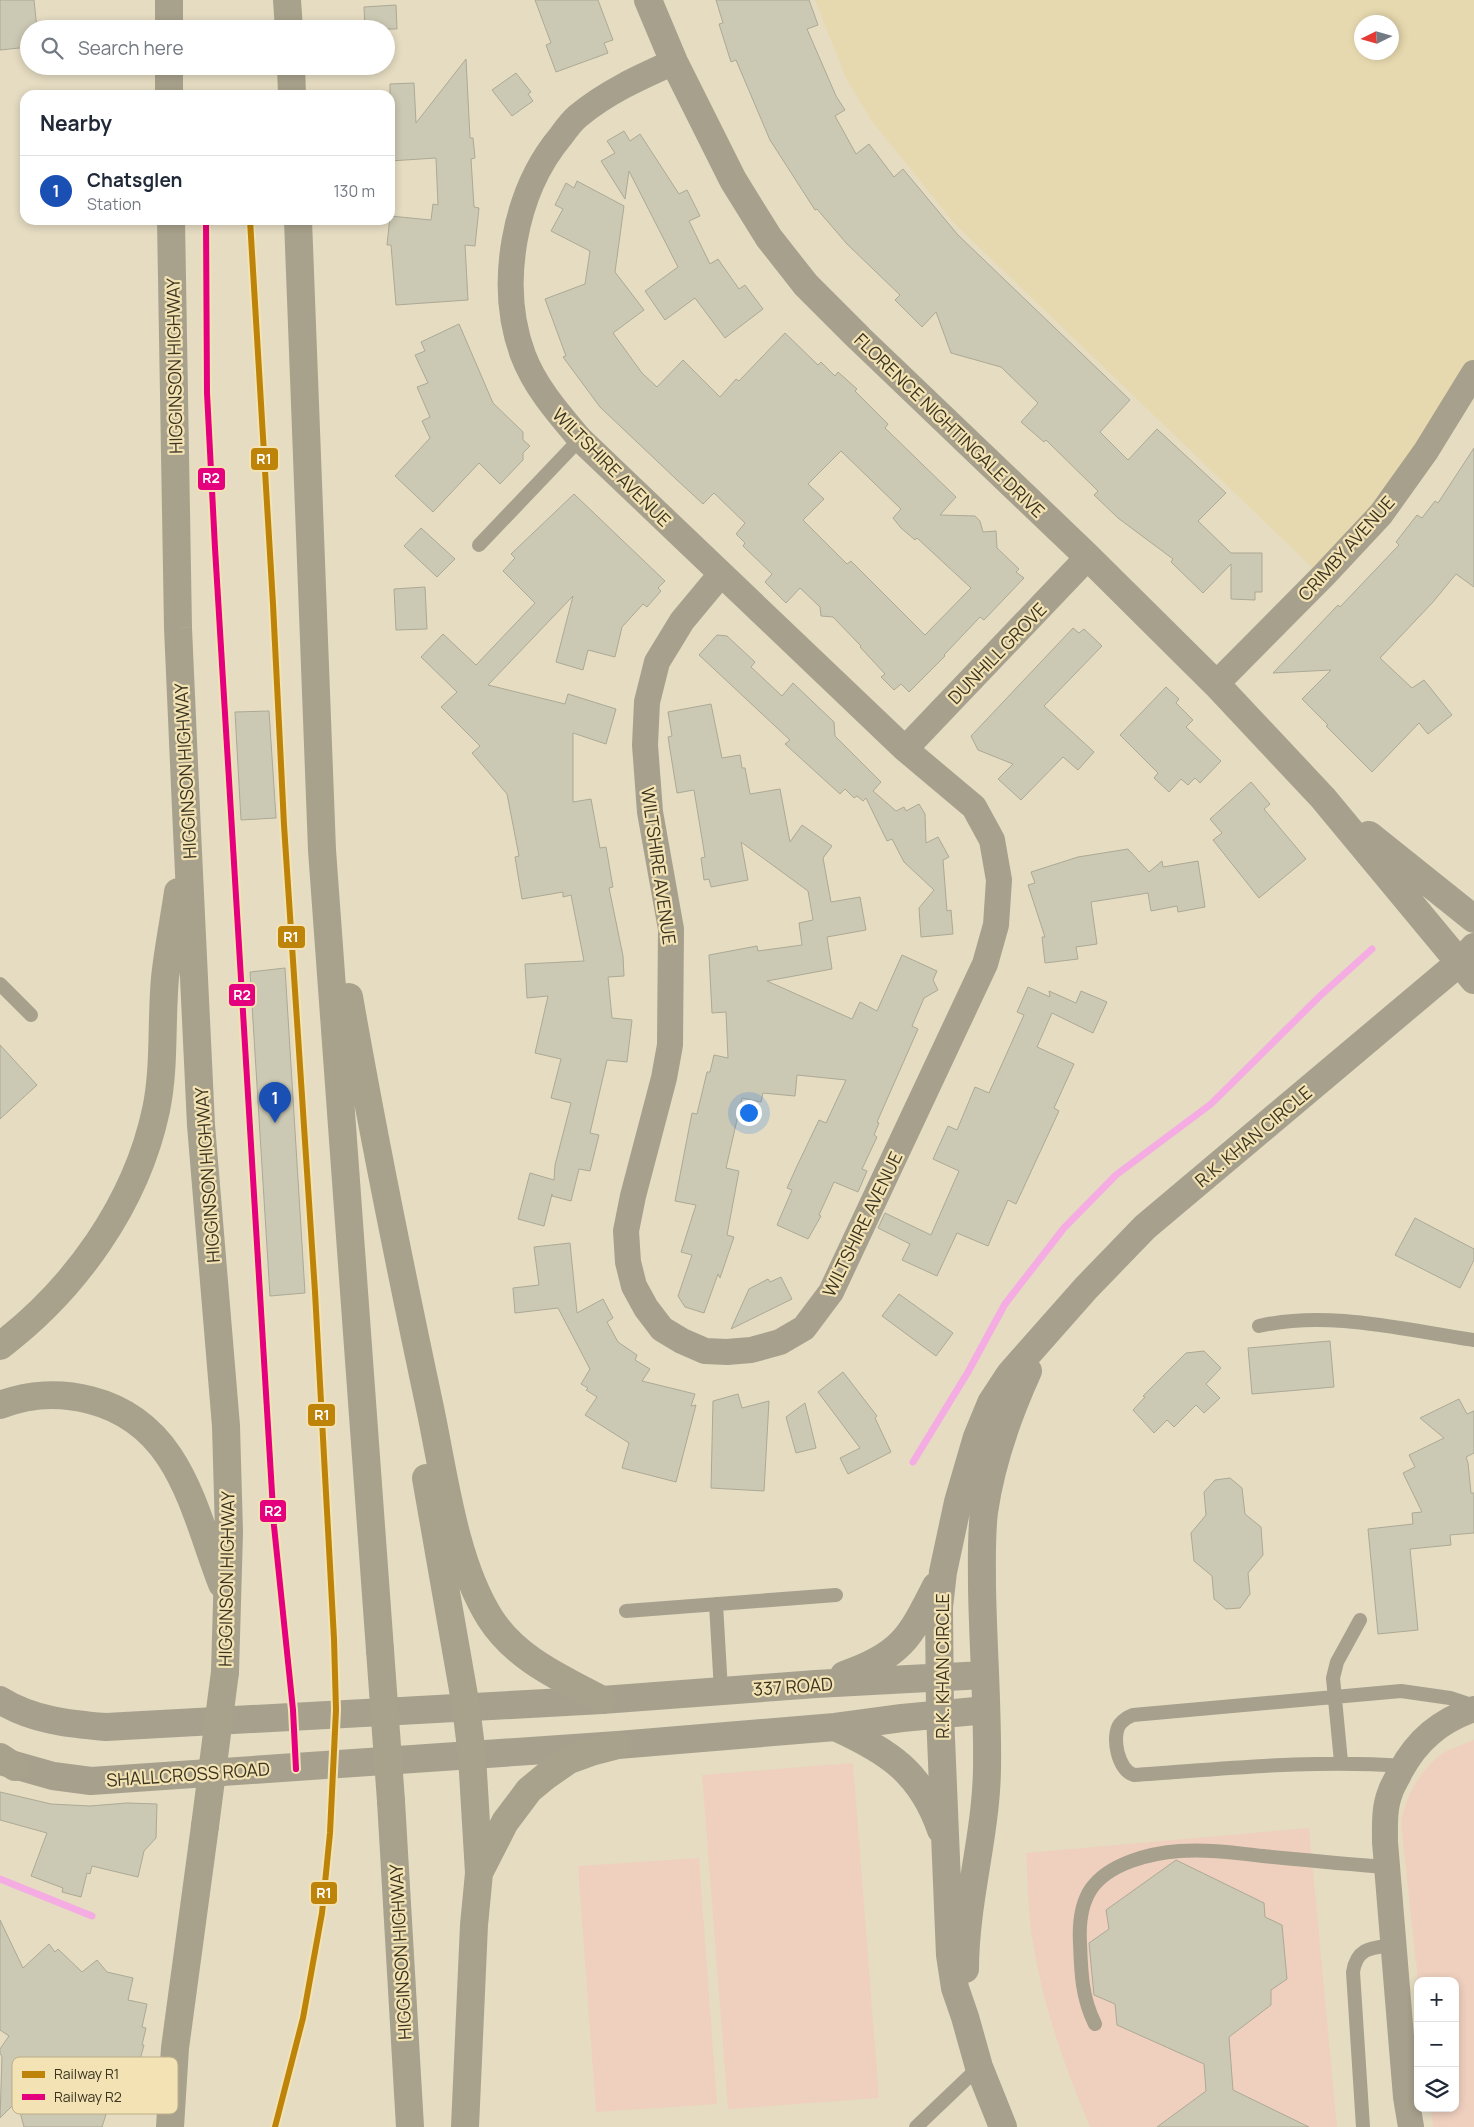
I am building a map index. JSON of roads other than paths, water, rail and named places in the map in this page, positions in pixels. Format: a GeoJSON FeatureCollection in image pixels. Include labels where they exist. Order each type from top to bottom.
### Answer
{"type":"FeatureCollection","features":[{"type":"Feature","properties":{"kind":"highway"},"geometry":{"type":"LineString","coordinates":[[169,0],[169,20]]}},
{"type":"Feature","properties":{"kind":"highway"},"geometry":{"type":"LineString","coordinates":[[287,0],[288,20]]}},
{"type":"Feature","properties":{"kind":"highway"},"geometry":{"type":"LineString","coordinates":[[169,75],[169,90]]}},
{"type":"Feature","properties":{"kind":"highway"},"geometry":{"type":"LineString","coordinates":[[291,75],[292,90]]}},
{"type":"Feature","properties":{"kind":"highway","name":"HIGGINSON HIGHWAY"},"geometry":{"type":"LineString","coordinates":[[171,225],[178,628],[201,1125],[226,1426],[229,1532],[225,1672],[174,2057]]}},
{"type":"Feature","properties":{"kind":"highway","name":"HIGGINSON HIGHWAY"},"geometry":{"type":"LineString","coordinates":[[298,225],[322,850],[391,1801],[410,2127]]}},
{"type":"Feature","properties":{"kind":"highway"},"geometry":{"type":"LineString","coordinates":[[0,1346],[48,1305],[80,1268],[120,1206],[148,1144],[156,1109],[161,1071],[166,978],[187,831]]}},
{"type":"Feature","properties":{"kind":"highway"},"geometry":{"type":"LineString","coordinates":[[322,850],[407,1300],[454,1525],[471,1582],[490,1619],[508,1641],[535,1664],[602,1700]]}},
{"type":"Feature","properties":{"kind":"highway"},"geometry":{"type":"LineString","coordinates":[[407,1300],[412,1397],[466,1707],[472,1756],[480,1873],[474,1925],[465,2127]]}},
{"type":"Feature","properties":{"kind":"highway"},"geometry":{"type":"LineString","coordinates":[[0,1405],[32,1396],[80,1397],[104,1403],[132,1417],[151,1432],[170,1457],[184,1482],[228,1597]]}},
{"type":"Feature","properties":{"kind":"highway"},"geometry":{"type":"LineString","coordinates":[[480,1873],[505,1822],[529,1790],[569,1760],[618,1745]]}},
{"type":"Feature","properties":{"kind":"highway","name":"HIGGINSON HIGHWAY"},"geometry":{"type":"LineString","coordinates":[[170,2127],[171,2114]]}},
{"type":"Feature","properties":{"kind":"street","name":"FLORENCE NIGHTINGALE DRIVE"},"geometry":{"type":"LineString","coordinates":[[648,0],[674,62],[733,180],[769,238],[806,285],[1088,557],[1216,684],[1323,798],[1469,963]]}},
{"type":"Feature","properties":{"kind":"street","name":"WILTSHIRE AVENUE"},"geometry":{"type":"LineString","coordinates":[[674,62],[620,86],[577,116],[546,153],[530,188],[518,223],[512,264],[511,311],[523,355],[548,402],[580,439],[906,749],[974,807],[992,840],[999,880],[996,925],[985,964],[831,1292],[804,1328],[780,1342],[751,1350],[727,1352],[705,1351],[682,1341],[662,1329],[646,1308],[634,1286],[628,1262],[626,1231],[633,1196],[664,1078],[670,1044],[671,928],[650,812],[644,745],[647,702],[657,662],[682,621],[721,574]]}},
{"type":"Feature","properties":{"kind":"street","name":"CRIMBY AVENUE"},"geometry":{"type":"LineString","coordinates":[[1216,684],[1324,575],[1381,514],[1426,451],[1474,373]]}},
{"type":"Feature","properties":{"kind":"street","name":"DUNHILL GROVE"},"geometry":{"type":"LineString","coordinates":[[906,749],[1088,557]]}},
{"type":"Feature","properties":{"kind":"street","name":"FLORENCE NIGHTINGALE DRIVE"},"geometry":{"type":"LineString","coordinates":[[1323,798],[1474,919]]}},
{"type":"Feature","properties":{"kind":"street","name":"R.K. KHAN CIRCLE"},"geometry":{"type":"LineString","coordinates":[[1003,2127],[979,2067],[955,1988],[950,1955],[940,1714],[939,1607],[943,1572],[958,1502],[977,1437],[991,1403],[1010,1374],[1086,1288],[1146,1227],[1469,963]]}},
{"type":"Feature","properties":{"kind":"street","name":"R.K. KHAN CIRCLE"},"geometry":{"type":"LineString","coordinates":[[965,2016],[965,1954],[987,1771],[982,1550],[988,1488],[1016,1398],[1043,1337]]}},
{"type":"Feature","properties":{"kind":"street"},"geometry":{"type":"LineString","coordinates":[[816,1684],[867,1667],[888,1655],[903,1642],[914,1629],[943,1572]]}},
{"type":"Feature","properties":{"kind":"street","name":"337 ROAD"},"geometry":{"type":"LineString","coordinates":[[602,1700],[816,1684],[984,1675]]}},
{"type":"Feature","properties":{"kind":"street"},"geometry":{"type":"LineString","coordinates":[[0,1700],[26,1713],[64,1724],[106,1727],[602,1700]]}},
{"type":"Feature","properties":{"kind":"street"},"geometry":{"type":"LineString","coordinates":[[1411,2127],[1393,1945],[1385,1816],[1390,1793],[1416,1746],[1440,1725],[1474,1708]]}},
{"type":"Feature","properties":{"kind":"street"},"geometry":{"type":"LineString","coordinates":[[618,1745],[835,1727],[986,1710]]}},
{"type":"Feature","properties":{"kind":"street"},"geometry":{"type":"LineString","coordinates":[[835,1727],[870,1744],[897,1761],[914,1779],[931,1809],[946,1846]]}},
{"type":"Feature","properties":{"kind":"street","name":"SHALLCROSS ROAD"},"geometry":{"type":"LineString","coordinates":[[5,1762],[52,1776],[91,1781],[618,1745]]}},
{"type":"Feature","properties":{"kind":"lane"},"geometry":{"type":"LineString","coordinates":[[478,545],[580,439]]}},
{"type":"Feature","properties":{"kind":"lane"},"geometry":{"type":"LineString","coordinates":[[0,984],[31,1016]]}},
{"type":"Feature","properties":{"kind":"lane"},"geometry":{"type":"LineString","coordinates":[[1259,1326],[1295,1320],[1340,1322],[1474,1340]]}},
{"type":"Feature","properties":{"kind":"lane"},"geometry":{"type":"LineString","coordinates":[[626,1611],[836,1596]]}},
{"type":"Feature","properties":{"kind":"lane"},"geometry":{"type":"LineString","coordinates":[[716,1604],[720,1691]]}},
{"type":"Feature","properties":{"kind":"lane"},"geometry":{"type":"LineString","coordinates":[[1341,1762],[1333,1678],[1337,1662],[1360,1620]]}},
{"type":"Feature","properties":{"kind":"lane"},"geometry":{"type":"LineString","coordinates":[[1404,1766],[1341,1762],[1134,1775],[1127,1774],[1122,1768],[1117,1732],[1120,1724],[1126,1718],[1133,1715],[1401,1690],[1450,1698],[1474,1708]]}},
{"type":"Feature","properties":{"kind":"lane"},"geometry":{"type":"LineString","coordinates":[[1095,2024],[1086,2006],[1083,1991],[1080,1937],[1082,1912],[1086,1900],[1092,1888],[1106,1874],[1123,1865],[1153,1855],[1180,1851],[1231,1853],[1387,1868]]}},
{"type":"Feature","properties":{"kind":"lane"},"geometry":{"type":"LineString","coordinates":[[1363,2127],[1353,1972],[1354,1962],[1358,1955],[1364,1951],[1393,1945]]}},
{"type":"Feature","properties":{"kind":"lane"},"geometry":{"type":"LineString","coordinates":[[916,2127],[979,2067]]}},
{"type":"Feature","properties":{"kind":"waterway"},"geometry":{"type":"LineString","coordinates":[[913,1462],[968,1372],[1005,1304],[1064,1228],[1116,1175],[1211,1104],[1321,995],[1372,949]]}},
{"type":"Feature","properties":{"kind":"waterway"},"geometry":{"type":"LineString","coordinates":[[0,1879],[92,1916]]}},
{"type":"Feature","properties":{"kind":"rail line","name":"R2"},"geometry":{"type":"LineString","coordinates":[[206,225],[207,393],[215,548],[274,1526],[293,1710],[296,1769]]}},
{"type":"Feature","properties":{"kind":"rail line","name":"R1"},"geometry":{"type":"LineString","coordinates":[[250,225],[284,825],[315,1292],[334,1639],[336,1710],[330,1833],[322,1913],[303,2018],[275,2127]]}},
{"type":"Feature","properties":{"kind":"place","name":"Chatsglen"},"geometry":{"type":"Point","coordinates":[275,1123]}}]}
